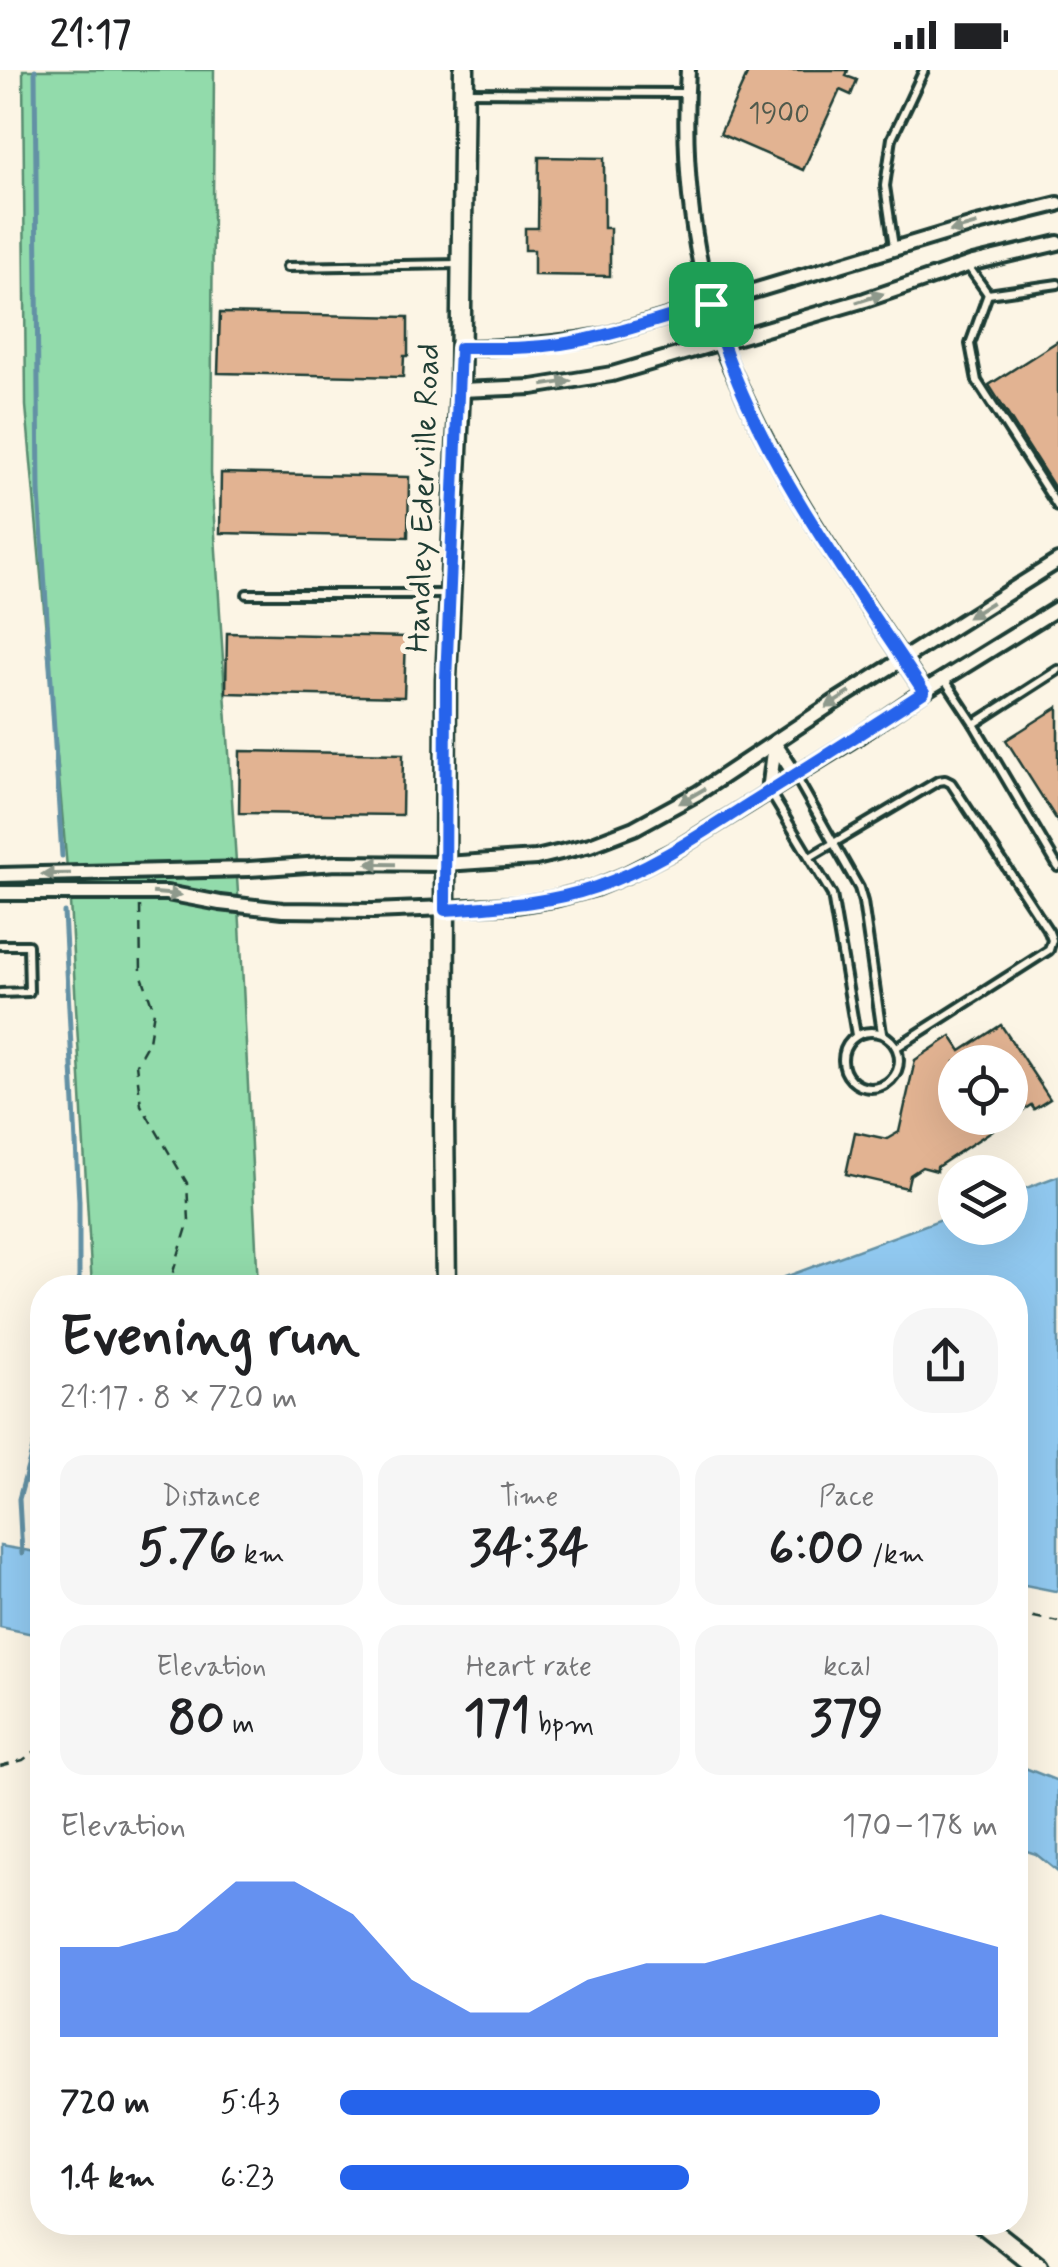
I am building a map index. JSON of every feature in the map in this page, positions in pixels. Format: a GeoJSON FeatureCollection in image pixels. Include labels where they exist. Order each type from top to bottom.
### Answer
{"type":"FeatureCollection","features":[{"type":"Feature","properties":{"kind":"main road","name":"Handley Ederville Road"},"geometry":{"type":"LineString","coordinates":[[446,1275],[446,680],[460,390],[464,70]]}},
{"type":"Feature","properties":{"kind":"main road"},"geometry":{"type":"LineString","coordinates":[[997,2235],[1038,2267]]}},
{"type":"Feature","properties":{"kind":"street"},"geometry":{"type":"LineString","coordinates":[[688,70],[686,162],[693,227],[721,344],[769,450],[924,692]]}},
{"type":"Feature","properties":{"kind":"street"},"geometry":{"type":"LineString","coordinates":[[460,348],[557,344],[607,335],[973,225],[1058,204]]}},
{"type":"Feature","properties":{"kind":"street"},"geometry":{"type":"LineString","coordinates":[[460,390],[532,387],[612,374],[721,344],[967,266],[1058,243]]}},
{"type":"Feature","properties":{"kind":"street"},"geometry":{"type":"LineString","coordinates":[[0,875],[445,864],[536,858],[590,845],[634,828],[698,793],[1058,561]]}},
{"type":"Feature","properties":{"kind":"street"},"geometry":{"type":"LineString","coordinates":[[0,894],[168,893],[282,910],[445,910],[517,905],[595,888],[675,850],[1058,608]]}},
{"type":"Feature","properties":{"kind":"street"},"geometry":{"type":"LineString","coordinates":[[775,744],[795,774]]}},
{"type":"Feature","properties":{"kind":"street"},"geometry":{"type":"LineString","coordinates":[[769,791],[775,744]]}},
{"type":"Feature","properties":{"kind":"lane"},"geometry":{"type":"LineString","coordinates":[[894,248],[885,186],[892,138],[924,70]]}},
{"type":"Feature","properties":{"kind":"lane"},"geometry":{"type":"LineString","coordinates":[[463,92],[686,93]]}},
{"type":"Feature","properties":{"kind":"lane"},"geometry":{"type":"LineString","coordinates":[[287,267],[461,264]]}},
{"type":"Feature","properties":{"kind":"lane"},"geometry":{"type":"LineString","coordinates":[[967,266],[988,294]]}},
{"type":"Feature","properties":{"kind":"lane"},"geometry":{"type":"LineString","coordinates":[[988,294],[1058,284]]}},
{"type":"Feature","properties":{"kind":"lane"},"geometry":{"type":"LineString","coordinates":[[988,294],[970,344],[978,381],[1058,507]]}},
{"type":"Feature","properties":{"kind":"lane"},"geometry":{"type":"LineString","coordinates":[[247,594],[450,594]]}},
{"type":"Feature","properties":{"kind":"lane"},"geometry":{"type":"LineString","coordinates":[[974,724],[1058,670]]}},
{"type":"Feature","properties":{"kind":"lane"},"geometry":{"type":"LineString","coordinates":[[944,679],[1058,867]]}},
{"type":"Feature","properties":{"kind":"lane"},"geometry":{"type":"LineString","coordinates":[[795,774],[864,902],[882,1034]]}},
{"type":"Feature","properties":{"kind":"lane"},"geometry":{"type":"LineString","coordinates":[[810,857],[944,780],[951,783],[1049,932],[1049,950],[896,1047]]}},
{"type":"Feature","properties":{"kind":"lane"},"geometry":{"type":"LineString","coordinates":[[769,791],[832,895],[856,1035]]}},
{"type":"Feature","properties":{"kind":"lane"},"geometry":{"type":"LineString","coordinates":[[0,945],[28,945],[28,992],[0,992]]}},
{"type":"Feature","properties":{"kind":"lane"},"geometry":{"type":"LineString","coordinates":[[870,1031],[882,1034],[896,1047],[900,1057],[898,1070],[881,1087],[861,1087],[847,1076],[843,1052],[856,1035],[870,1031]]}},
{"type":"Feature","properties":{"kind":"path"},"geometry":{"type":"LineString","coordinates":[[140,893],[141,973],[154,1011],[149,1042],[136,1064],[141,1104],[187,1183],[189,1221],[172,1275]]}},
{"type":"Feature","properties":{"kind":"path"},"geometry":{"type":"LineString","coordinates":[[1028,1616],[1058,1622]]}},
{"type":"Feature","properties":{"kind":"path"},"geometry":{"type":"LineString","coordinates":[[0,1766],[30,1755]]}},
{"type":"Feature","properties":{"kind":"green space"},"geometry":{"type":"Polygon","coordinates":[[[23,70],[214,70],[211,473],[257,1275],[91,1275],[70,902],[26,406],[23,70]]]}},
{"type":"Feature","properties":{"kind":"water"},"geometry":{"type":"Polygon","coordinates":[[[1058,1176],[1058,1590],[1028,1586],[1028,1275],[790,1275],[938,1220],[938,1245],[1028,1245],[1028,1187],[1058,1176]]]}},
{"type":"Feature","properties":{"kind":"water"},"geometry":{"type":"Polygon","coordinates":[[[0,1546],[30,1551],[30,1633],[0,1627],[0,1546]]]}},
{"type":"Feature","properties":{"kind":"water"},"geometry":{"type":"Polygon","coordinates":[[[1028,1769],[1058,1781],[1058,1872],[1028,1851],[1028,1769]]]}},
{"type":"Feature","properties":{"kind":"building"},"geometry":{"type":"Polygon","coordinates":[[[749,70],[848,70],[846,76],[857,80],[851,95],[840,90],[803,170],[720,134],[749,70]]]}},
{"type":"Feature","properties":{"kind":"building"},"geometry":{"type":"Polygon","coordinates":[[[539,157],[604,158],[604,228],[610,228],[610,276],[534,275],[534,250],[525,250],[525,228],[538,228],[539,157]]]}},
{"type":"Feature","properties":{"kind":"building"},"geometry":{"type":"Polygon","coordinates":[[[220,313],[408,317],[408,356],[404,356],[403,377],[218,373],[220,313]]]}},
{"type":"Feature","properties":{"kind":"building"},"geometry":{"type":"Polygon","coordinates":[[[1058,341],[1058,493],[989,385],[1058,341]]]}},
{"type":"Feature","properties":{"kind":"building"},"geometry":{"type":"Polygon","coordinates":[[[221,473],[409,477],[408,537],[220,533],[221,473]]]}},
{"type":"Feature","properties":{"kind":"building"},"geometry":{"type":"Polygon","coordinates":[[[227,633],[406,637],[404,697],[226,693],[227,633]]]}},
{"type":"Feature","properties":{"kind":"building"},"geometry":{"type":"Polygon","coordinates":[[[1058,707],[1058,822],[1006,740],[1058,707]]]}},
{"type":"Feature","properties":{"kind":"building"},"geometry":{"type":"Polygon","coordinates":[[[240,751],[403,754],[402,815],[239,813],[240,751]]]}},
{"type":"Feature","properties":{"kind":"building"},"geometry":{"type":"Polygon","coordinates":[[[1001,1025],[1014,1045],[970,1045],[1001,1025]]]}},
{"type":"Feature","properties":{"kind":"building"},"geometry":{"type":"Polygon","coordinates":[[[951,1036],[957,1045],[938,1045],[938,1135],[986,1135],[955,1155],[938,1155],[937,1171],[922,1167],[910,1175],[907,1188],[846,1174],[855,1132],[887,1139],[899,1132],[915,1060],[951,1036]]]}},
{"type":"Feature","properties":{"kind":"building"},"geometry":{"type":"Polygon","coordinates":[[[1028,1066],[1050,1099],[1034,1109],[1028,1107],[1028,1066]]]}},
{"type":"Feature","properties":{"kind":"waterway"},"geometry":{"type":"LineString","coordinates":[[35,70],[39,492],[62,856]]}},
{"type":"Feature","properties":{"kind":"waterway"},"geometry":{"type":"LineString","coordinates":[[64,912],[79,1201],[79,1275]]}},
{"type":"Feature","properties":{"kind":"waterway"},"geometry":{"type":"LineString","coordinates":[[22,1554],[19,1499],[30,1459]]}},
{"type":"Feature","properties":{"kind":"route"},"geometry":{"type":"LineString","coordinates":[[711,304],[721,344],[769,450],[924,692],[675,850],[626,875],[554,899],[445,910],[446,680],[460,348],[557,344],[607,335],[711,304]]}}]}
